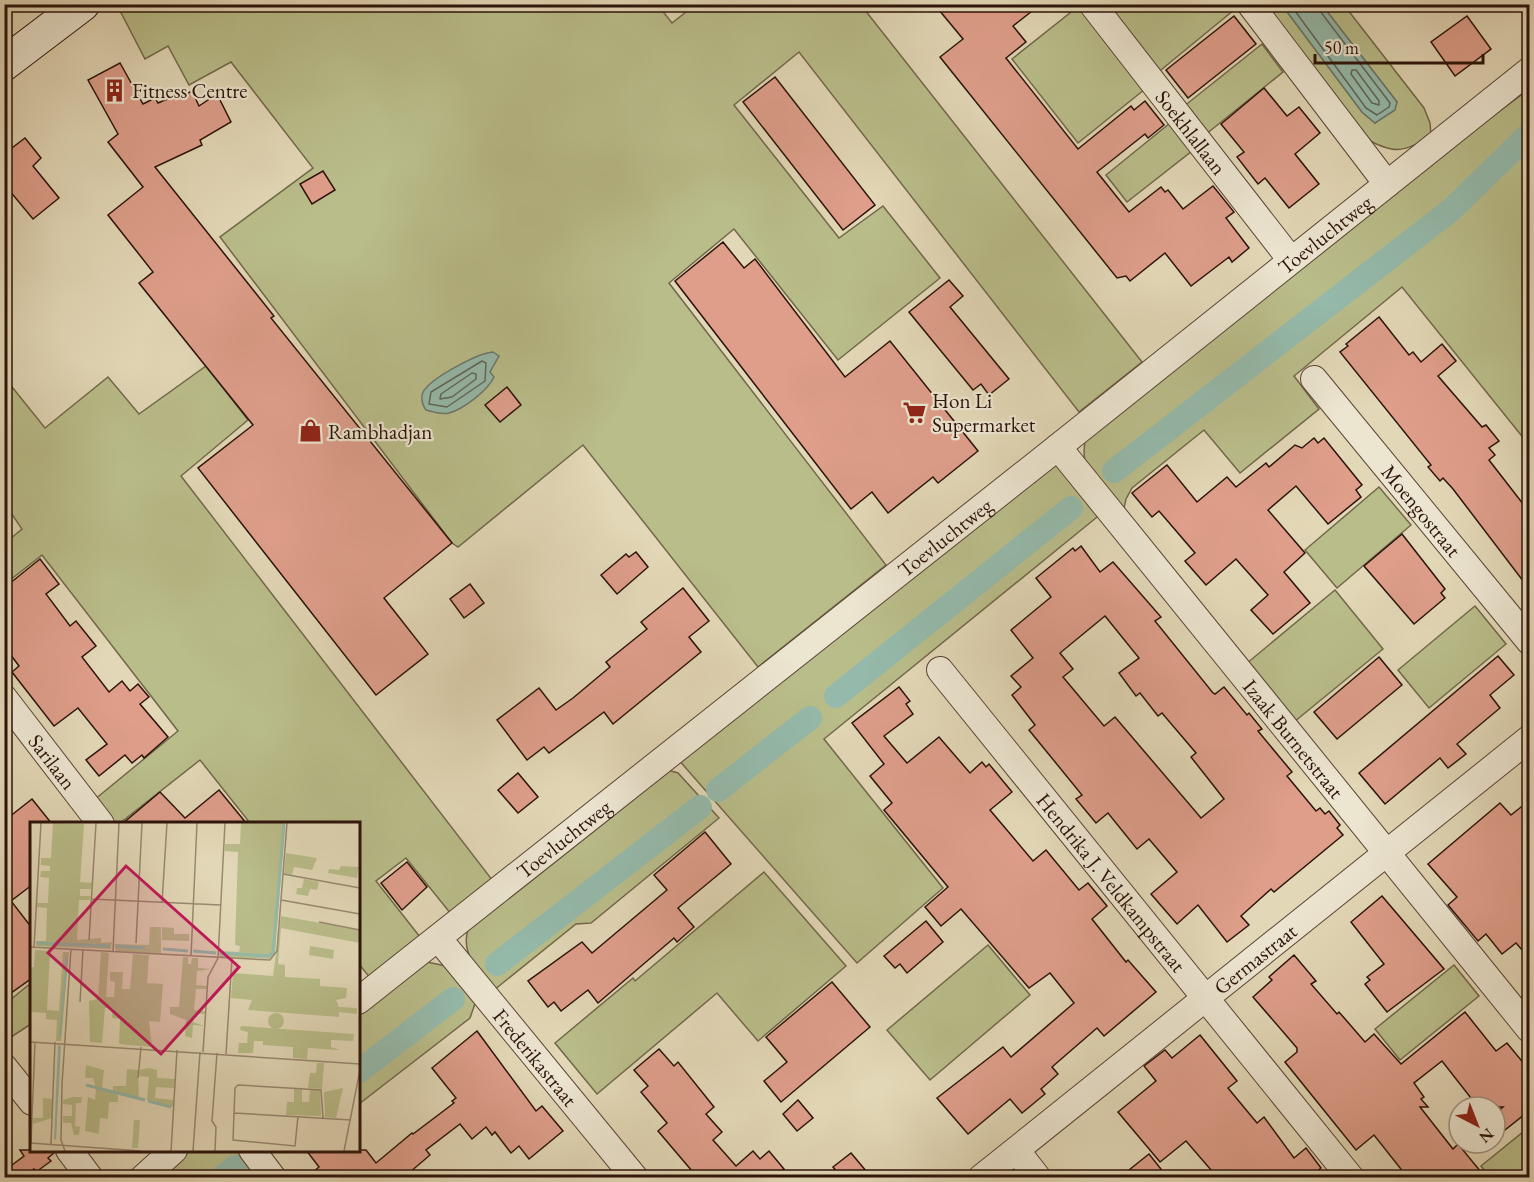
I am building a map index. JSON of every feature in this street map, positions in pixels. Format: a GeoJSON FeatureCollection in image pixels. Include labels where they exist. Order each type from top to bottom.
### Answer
{"type":"FeatureCollection","features":[{"type":"Feature","properties":{"kind":"street"},"geometry":{"type":"LineString","coordinates":[[4,64],[83,4]]}},
{"type":"Feature","properties":{"kind":"street","name":"Soekhlallaan"},"geometry":{"type":"LineString","coordinates":[[1092,4],[1291,260]]}},
{"type":"Feature","properties":{"kind":"street"},"geometry":{"type":"LineString","coordinates":[[1250,4],[1387,184]]}},
{"type":"Feature","properties":{"kind":"street","name":"Toevluchtweg"},"geometry":{"type":"LineString","coordinates":[[360,999],[1530,70]]}},
{"type":"Feature","properties":{"kind":"street","name":"Moengostraat"},"geometry":{"type":"LineString","coordinates":[[1314,379],[1530,642]]}},
{"type":"Feature","properties":{"kind":"street","name":"Izaak Burnetstraat"},"geometry":{"type":"LineString","coordinates":[[1058,447],[1530,1030]]}},
{"type":"Feature","properties":{"kind":"street","name":"Hendrika J. Veldkampstraat"},"geometry":{"type":"LineString","coordinates":[[940,670],[1351,1178]]}},
{"type":"Feature","properties":{"kind":"street","name":"Sarilaan"},"geometry":{"type":"LineString","coordinates":[[4,698],[99,822]]}},
{"type":"Feature","properties":{"kind":"street","name":"Germastraat"},"geometry":{"type":"LineString","coordinates":[[981,1178],[1530,738]]}},
{"type":"Feature","properties":{"kind":"street","name":"Frederikastraat"},"geometry":{"type":"LineString","coordinates":[[438,938],[635,1178]]}},
{"type":"Feature","properties":{"kind":"street"},"geometry":{"type":"LineString","coordinates":[[4,1066],[30,1098]]}},
{"type":"Feature","properties":{"kind":"street"},"geometry":{"type":"LineString","coordinates":[[1017,1151],[1038,1178]]}},
{"type":"Feature","properties":{"kind":"street"},"geometry":{"type":"LineString","coordinates":[[70,1152],[90,1178]]}},
{"type":"Feature","properties":{"kind":"street"},"geometry":{"type":"LineString","coordinates":[[143,1178],[172,1152]]}},
{"type":"Feature","properties":{"kind":"street"},"geometry":{"type":"LineString","coordinates":[[254,1152],[273,1178]]}},
{"type":"Feature","properties":{"kind":"green space"},"geometry":{"type":"Polygon","coordinates":[[[657,4],[672,23],[695,5],[861,5],[1142,362],[1079,412],[799,52],[734,105],[839,238],[883,206],[940,278],[838,360],[734,229],[669,283],[886,565],[758,667],[583,445],[458,547],[452,543],[220,237],[313,168],[231,62],[189,85],[168,46],[145,59],[117,5],[657,4]]]}},
{"type":"Feature","properties":{"kind":"green space"},"geometry":{"type":"Polygon","coordinates":[[[1229,4],[1234,10],[1156,74],[1100,5],[1229,4]]]}},
{"type":"Feature","properties":{"kind":"green space"},"geometry":{"type":"Polygon","coordinates":[[[1080,5],[1150,85],[1078,143],[1012,59],[1080,5]]]}},
{"type":"Feature","properties":{"kind":"green space"},"geometry":{"type":"Polygon","coordinates":[[[1261,5],[1282,5],[1362,112],[1375,123],[1397,102],[1322,5],[1344,5],[1424,108],[1430,123],[1431,135],[1413,146],[1398,150],[1382,147],[1363,137],[1261,5]]]}},
{"type":"Feature","properties":{"kind":"green space"},"geometry":{"type":"Polygon","coordinates":[[[1262,44],[1283,72],[1205,135],[1183,107],[1262,44]]]}},
{"type":"Feature","properties":{"kind":"green space"},"geometry":{"type":"Polygon","coordinates":[[[1529,89],[1529,445],[1402,287],[1294,376],[1319,409],[1240,473],[1204,430],[1132,488],[1126,499],[1123,513],[1092,478],[1087,468],[1084,447],[1087,434],[1392,191],[1529,89]]]}},
{"type":"Feature","properties":{"kind":"green space"},"geometry":{"type":"Polygon","coordinates":[[[1175,119],[1197,147],[1127,202],[1106,175],[1175,119]]]}},
{"type":"Feature","properties":{"kind":"green space"},"geometry":{"type":"Polygon","coordinates":[[[206,366],[248,420],[181,476],[493,881],[451,914],[406,858],[376,881],[420,937],[370,978],[360,965],[360,822],[249,822],[200,760],[121,822],[111,822],[94,800],[178,731],[42,555],[5,584],[5,543],[22,529],[5,504],[4,377],[45,428],[108,377],[139,414],[206,366]]]}},
{"type":"Feature","properties":{"kind":"green space"},"geometry":{"type":"Polygon","coordinates":[[[1053,464],[1060,465],[1102,513],[824,739],[943,888],[857,963],[677,758],[1053,464]]]}},
{"type":"Feature","properties":{"kind":"green space"},"geometry":{"type":"Polygon","coordinates":[[[1379,487],[1411,525],[1337,588],[1305,550],[1379,487]]]}},
{"type":"Feature","properties":{"kind":"green space"},"geometry":{"type":"Polygon","coordinates":[[[1335,590],[1383,649],[1294,722],[1246,664],[1335,590]]]}},
{"type":"Feature","properties":{"kind":"green space"},"geometry":{"type":"Polygon","coordinates":[[[1475,606],[1506,644],[1429,708],[1398,670],[1475,606]]]}},
{"type":"Feature","properties":{"kind":"green space"},"geometry":{"type":"Polygon","coordinates":[[[668,770],[678,773],[719,818],[591,923],[576,924],[494,990],[476,969],[468,953],[466,945],[469,927],[668,770]]]}},
{"type":"Feature","properties":{"kind":"green space"},"geometry":{"type":"Polygon","coordinates":[[[764,872],[846,966],[758,1041],[717,993],[597,1094],[555,1043],[633,978],[635,981],[764,872]]]}},
{"type":"Feature","properties":{"kind":"green space"},"geometry":{"type":"Polygon","coordinates":[[[988,945],[1030,995],[930,1080],[887,1030],[988,945]]]}},
{"type":"Feature","properties":{"kind":"green space"},"geometry":{"type":"Polygon","coordinates":[[[427,962],[446,966],[476,1001],[470,1018],[360,1103],[360,1010],[427,962]]]}},
{"type":"Feature","properties":{"kind":"green space"},"geometry":{"type":"Polygon","coordinates":[[[1454,965],[1479,996],[1400,1060],[1375,1029],[1454,965]]]}},
{"type":"Feature","properties":{"kind":"green space"},"geometry":{"type":"Polygon","coordinates":[[[30,984],[30,1025],[5,1041],[5,1004],[30,984]]]}},
{"type":"Feature","properties":{"kind":"green space"},"geometry":{"type":"Polygon","coordinates":[[[1529,1127],[1529,1171],[1522,1177],[1490,1177],[1481,1166],[1495,1155],[1507,1155],[1507,1145],[1529,1127]]]}},
{"type":"Feature","properties":{"kind":"green space"},"geometry":{"type":"Polygon","coordinates":[[[182,1152],[241,1152],[260,1178],[156,1178],[182,1152]]]}},
{"type":"Feature","properties":{"kind":"water"},"geometry":{"type":"Polygon","coordinates":[[[1282,5],[1322,5],[1397,102],[1395,110],[1375,123],[1362,112],[1282,5]]]}},
{"type":"Feature","properties":{"kind":"water"},"geometry":{"type":"Polygon","coordinates":[[[493,352],[499,356],[490,372],[494,377],[481,393],[462,408],[449,413],[426,410],[422,396],[431,383],[468,361],[493,352]]]}},
{"type":"Feature","properties":{"kind":"building"},"geometry":{"type":"Polygon","coordinates":[[[934,4],[1041,4],[1013,26],[1026,42],[1006,58],[1078,149],[1131,106],[1134,110],[1145,101],[1164,125],[1148,138],[1145,134],[1097,172],[1129,212],[1161,187],[1165,192],[1168,190],[1183,209],[1213,186],[1234,212],[1226,218],[1249,248],[1232,262],[1229,257],[1191,286],[1165,253],[1130,281],[1126,276],[1117,278],[940,57],[963,39],[934,4]]]}},
{"type":"Feature","properties":{"kind":"building"},"geometry":{"type":"Polygon","coordinates":[[[1234,16],[1256,44],[1188,98],[1166,70],[1234,16]]]}},
{"type":"Feature","properties":{"kind":"building"},"geometry":{"type":"Polygon","coordinates":[[[1467,16],[1491,49],[1455,76],[1431,42],[1467,16]]]}},
{"type":"Feature","properties":{"kind":"building"},"geometry":{"type":"Polygon","coordinates":[[[120,63],[143,104],[155,98],[158,103],[192,91],[199,106],[217,94],[231,122],[200,140],[202,145],[155,167],[274,316],[271,318],[452,543],[384,598],[428,654],[376,695],[198,468],[253,425],[139,283],[153,272],[108,215],[143,187],[108,142],[118,134],[88,80],[120,63]]]}},
{"type":"Feature","properties":{"kind":"building"},"geometry":{"type":"Polygon","coordinates":[[[775,77],[875,205],[843,230],[743,102],[775,77]]]}},
{"type":"Feature","properties":{"kind":"building"},"geometry":{"type":"Polygon","coordinates":[[[1264,88],[1287,116],[1299,107],[1320,133],[1295,154],[1319,184],[1289,208],[1265,178],[1258,184],[1237,157],[1244,152],[1221,124],[1264,88]]]}},
{"type":"Feature","properties":{"kind":"building"},"geometry":{"type":"Polygon","coordinates":[[[25,138],[41,158],[33,166],[59,198],[33,219],[4,184],[4,154],[25,138]]]}},
{"type":"Feature","properties":{"kind":"building"},"geometry":{"type":"Polygon","coordinates":[[[323,171],[335,190],[312,204],[300,184],[323,171]]]}},
{"type":"Feature","properties":{"kind":"building"},"geometry":{"type":"Polygon","coordinates":[[[723,242],[744,268],[755,259],[845,377],[890,341],[978,451],[938,483],[933,477],[888,513],[872,492],[851,509],[675,281],[723,242]]]}},
{"type":"Feature","properties":{"kind":"building"},"geometry":{"type":"Polygon","coordinates":[[[949,280],[963,296],[950,307],[1009,379],[989,395],[981,384],[973,390],[909,312],[949,280]]]}},
{"type":"Feature","properties":{"kind":"building"},"geometry":{"type":"Polygon","coordinates":[[[1379,317],[1409,355],[1413,352],[1421,362],[1442,344],[1456,361],[1438,376],[1482,427],[1486,425],[1499,441],[1489,448],[1495,455],[1489,460],[1530,513],[1530,590],[1453,489],[1443,478],[1440,481],[1428,467],[1431,465],[1340,352],[1348,346],[1346,344],[1379,317]]]}},
{"type":"Feature","properties":{"kind":"building"},"geometry":{"type":"Polygon","coordinates":[[[507,387],[521,405],[500,422],[485,405],[507,387]]]}},
{"type":"Feature","properties":{"kind":"building"},"geometry":{"type":"Polygon","coordinates":[[[1314,438],[1318,443],[1324,438],[1362,485],[1356,490],[1361,497],[1328,524],[1296,486],[1268,510],[1305,553],[1284,572],[1310,603],[1273,634],[1251,610],[1268,595],[1236,559],[1206,585],[1185,561],[1195,553],[1159,511],[1152,517],[1132,493],[1167,465],[1197,502],[1227,477],[1236,487],[1266,463],[1269,467],[1295,445],[1302,448],[1314,438]]]}},
{"type":"Feature","properties":{"kind":"building"},"geometry":{"type":"Polygon","coordinates":[[[1402,534],[1445,589],[1441,593],[1445,598],[1414,624],[1364,566],[1402,534]]]}},
{"type":"Feature","properties":{"kind":"building"},"geometry":{"type":"Polygon","coordinates":[[[1081,546],[1100,572],[1113,562],[1161,617],[1155,621],[1213,693],[1215,694],[1224,687],[1262,729],[1258,731],[1292,772],[1287,776],[1316,811],[1320,808],[1325,814],[1329,811],[1340,825],[1337,828],[1343,835],[1274,892],[1271,889],[1241,916],[1249,925],[1227,942],[1198,905],[1177,924],[1151,894],[1177,872],[1149,839],[1137,849],[1108,813],[1096,823],[1076,799],[1082,795],[1029,730],[1035,725],[1012,695],[1021,687],[1011,676],[1033,658],[1011,630],[1051,597],[1036,578],[1073,548],[1075,551],[1081,546]],[[1105,616],[1060,653],[1073,669],[1063,677],[1104,726],[1115,717],[1201,818],[1224,799],[1191,757],[1196,753],[1162,713],[1158,716],[1140,693],[1136,696],[1119,673],[1139,658],[1105,616]]]}},
{"type":"Feature","properties":{"kind":"building"},"geometry":{"type":"Polygon","coordinates":[[[636,552],[648,567],[617,594],[601,575],[626,554],[629,557],[636,552]]]}},
{"type":"Feature","properties":{"kind":"building"},"geometry":{"type":"Polygon","coordinates":[[[40,559],[59,584],[46,594],[70,626],[76,621],[96,646],[82,657],[109,692],[122,681],[130,691],[138,684],[149,697],[140,704],[168,737],[144,758],[142,755],[132,763],[125,755],[99,776],[86,760],[107,744],[78,708],[54,726],[12,672],[19,666],[4,646],[4,588],[40,559]]]}},
{"type":"Feature","properties":{"kind":"building"},"geometry":{"type":"Polygon","coordinates":[[[470,584],[484,603],[464,618],[450,599],[470,584]]]}},
{"type":"Feature","properties":{"kind":"building"},"geometry":{"type":"Polygon","coordinates":[[[683,588],[709,621],[689,637],[701,652],[613,724],[604,712],[549,753],[544,747],[527,760],[497,720],[539,688],[556,710],[573,698],[610,667],[606,662],[647,629],[641,622],[683,588]]]}},
{"type":"Feature","properties":{"kind":"building"},"geometry":{"type":"Polygon","coordinates":[[[1498,656],[1514,675],[1490,695],[1500,708],[1457,744],[1466,754],[1448,768],[1440,758],[1385,804],[1359,773],[1498,656]]]}},
{"type":"Feature","properties":{"kind":"building"},"geometry":{"type":"Polygon","coordinates":[[[1379,657],[1402,685],[1337,739],[1314,712],[1379,657]]]}},
{"type":"Feature","properties":{"kind":"building"},"geometry":{"type":"Polygon","coordinates":[[[899,687],[910,701],[906,704],[913,714],[884,736],[907,763],[939,737],[970,773],[982,762],[986,767],[989,764],[1012,792],[990,810],[1033,861],[1046,850],[1079,890],[1088,883],[1107,906],[1092,919],[1126,962],[1128,960],[1156,992],[1104,1036],[1097,1028],[1052,1067],[1058,1074],[1041,1089],[1045,1094],[1022,1113],[1010,1099],[968,1134],[937,1098],[1003,1047],[1011,1057],[1074,1003],[1050,973],[1029,988],[961,909],[941,926],[925,907],[948,887],[884,810],[892,803],[870,776],[884,764],[852,723],[899,687]]]}},
{"type":"Feature","properties":{"kind":"building"},"geometry":{"type":"Polygon","coordinates":[[[518,773],[538,797],[518,813],[498,790],[518,773]]]}},
{"type":"Feature","properties":{"kind":"building"},"geometry":{"type":"Polygon","coordinates":[[[219,790],[245,822],[124,822],[160,792],[185,818],[219,790]]]}},
{"type":"Feature","properties":{"kind":"building"},"geometry":{"type":"Polygon","coordinates":[[[32,799],[50,822],[30,822],[30,887],[11,901],[30,925],[30,979],[4,998],[4,821],[32,799]]]}},
{"type":"Feature","properties":{"kind":"building"},"geometry":{"type":"Polygon","coordinates":[[[1530,800],[1530,959],[1516,943],[1502,954],[1486,934],[1478,941],[1448,905],[1457,897],[1428,864],[1500,803],[1511,815],[1530,800]]]}},
{"type":"Feature","properties":{"kind":"building"},"geometry":{"type":"Polygon","coordinates":[[[705,832],[731,864],[678,908],[694,927],[677,942],[674,938],[598,1003],[588,990],[561,1011],[554,1002],[548,1007],[528,981],[582,942],[592,953],[667,890],[654,875],[705,832]]]}},
{"type":"Feature","properties":{"kind":"building"},"geometry":{"type":"Polygon","coordinates":[[[407,862],[427,887],[402,910],[381,883],[407,862]]]}},
{"type":"Feature","properties":{"kind":"building"},"geometry":{"type":"Polygon","coordinates":[[[1382,896],[1444,969],[1387,1012],[1365,984],[1370,980],[1367,977],[1384,964],[1351,922],[1382,896]]]}},
{"type":"Feature","properties":{"kind":"building"},"geometry":{"type":"Polygon","coordinates":[[[926,921],[943,942],[907,973],[900,964],[895,968],[884,956],[926,921]]]}},
{"type":"Feature","properties":{"kind":"building"},"geometry":{"type":"Polygon","coordinates":[[[1294,955],[1316,981],[1311,984],[1337,1014],[1339,1012],[1365,1042],[1374,1034],[1401,1064],[1465,1012],[1496,1051],[1507,1043],[1530,1071],[1530,1110],[1507,1128],[1507,1095],[1469,1095],[1442,1061],[1414,1083],[1424,1097],[1421,1099],[1428,1107],[1420,1107],[1447,1141],[1447,1155],[1467,1155],[1486,1178],[1408,1178],[1374,1135],[1356,1150],[1285,1062],[1297,1052],[1297,1048],[1253,997],[1272,980],[1269,977],[1294,955]]]}},
{"type":"Feature","properties":{"kind":"building"},"geometry":{"type":"Polygon","coordinates":[[[832,982],[870,1027],[781,1102],[764,1081],[787,1062],[766,1037],[832,982]]]}},
{"type":"Feature","properties":{"kind":"building"},"geometry":{"type":"Polygon","coordinates":[[[477,1031],[536,1111],[542,1106],[563,1131],[529,1159],[519,1146],[511,1153],[495,1132],[492,1135],[486,1127],[472,1139],[460,1124],[426,1150],[430,1155],[403,1178],[306,1178],[319,1167],[308,1152],[366,1150],[376,1163],[412,1133],[454,1103],[452,1101],[456,1098],[432,1068],[477,1031]]]}},
{"type":"Feature","properties":{"kind":"building"},"geometry":{"type":"Polygon","coordinates":[[[1200,1035],[1237,1081],[1228,1088],[1257,1123],[1264,1117],[1294,1158],[1306,1148],[1321,1168],[1309,1178],[1218,1178],[1186,1141],[1160,1162],[1118,1112],[1156,1081],[1144,1066],[1165,1050],[1172,1058],[1200,1035]]]}},
{"type":"Feature","properties":{"kind":"building"},"geometry":{"type":"Polygon","coordinates":[[[659,1049],[674,1066],[678,1062],[714,1107],[706,1114],[722,1132],[713,1140],[736,1166],[753,1151],[760,1159],[769,1151],[784,1169],[776,1178],[698,1178],[658,1131],[667,1123],[641,1092],[648,1086],[634,1070],[659,1049]]]}},
{"type":"Feature","properties":{"kind":"building"},"geometry":{"type":"Polygon","coordinates":[[[798,1100],[813,1118],[797,1131],[783,1114],[798,1100]]]}},
{"type":"Feature","properties":{"kind":"building"},"geometry":{"type":"Polygon","coordinates":[[[20,1150],[54,1152],[48,1158],[51,1161],[36,1172],[34,1169],[24,1178],[4,1178],[4,1171],[24,1156],[20,1150]]]}},
{"type":"Feature","properties":{"kind":"building"},"geometry":{"type":"Polygon","coordinates":[[[851,1153],[872,1178],[842,1178],[833,1167],[851,1153]]]}},
{"type":"Feature","properties":{"kind":"building"},"geometry":{"type":"Polygon","coordinates":[[[1149,1154],[1168,1178],[1119,1178],[1149,1154]]]}},
{"type":"Feature","properties":{"kind":"waterway"},"geometry":{"type":"LineString","coordinates":[[1114,471],[1451,210],[1530,133]]}},
{"type":"Feature","properties":{"kind":"waterway"},"geometry":{"type":"LineString","coordinates":[[836,696],[1071,508]]}},
{"type":"Feature","properties":{"kind":"waterway"},"geometry":{"type":"LineString","coordinates":[[718,790],[810,718]]}},
{"type":"Feature","properties":{"kind":"waterway"},"geometry":{"type":"LineString","coordinates":[[497,964],[700,807]]}},
{"type":"Feature","properties":{"kind":"waterway"},"geometry":{"type":"LineString","coordinates":[[360,1070],[453,999]]}},
{"type":"Feature","properties":{"kind":"waterway"},"geometry":{"type":"LineString","coordinates":[[221,1178],[235,1167]]}},
{"type":"Feature","properties":{"kind":"place","name":"Fitness Centre"},"geometry":{"type":"Point","coordinates":[114,90]}},
{"type":"Feature","properties":{"kind":"place","name":"Hon Li Supermarket"},"geometry":{"type":"Point","coordinates":[914,412]}},
{"type":"Feature","properties":{"kind":"place","name":"Rambhadjan"},"geometry":{"type":"Point","coordinates":[310,431]}}]}
